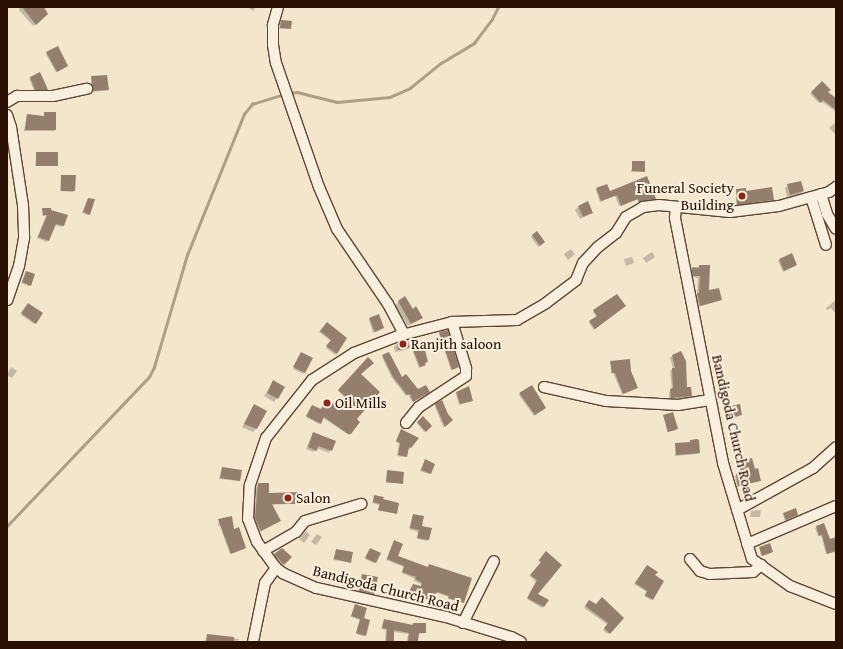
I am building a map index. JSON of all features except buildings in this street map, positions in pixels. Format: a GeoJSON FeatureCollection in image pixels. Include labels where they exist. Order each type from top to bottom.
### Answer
{"type":"FeatureCollection","features":[{"type":"Feature","properties":{"kind":"street"},"geometry":{"type":"LineString","coordinates":[[278,7],[273,25],[272,45],[276,63],[319,187],[337,229],[388,304],[404,334]]}},
{"type":"Feature","properties":{"kind":"street"},"geometry":{"type":"LineString","coordinates":[[7,102],[17,96],[52,96],[87,89]]}},
{"type":"Feature","properties":{"kind":"street"},"geometry":{"type":"LineString","coordinates":[[7,116],[11,127],[22,205],[24,238],[19,266],[7,300]]}},
{"type":"Feature","properties":{"kind":"street"},"geometry":{"type":"LineString","coordinates":[[253,642],[265,583],[276,568],[257,542],[248,519],[250,485],[266,438],[312,380],[354,353],[404,334],[452,322],[517,320],[546,303],[576,280],[583,263],[598,247],[616,233],[626,217],[643,207],[659,205],[676,208],[730,212],[779,206],[821,194],[836,187]]}},
{"type":"Feature","properties":{"kind":"street"},"geometry":{"type":"LineString","coordinates":[[821,194],[827,214],[836,229]]}},
{"type":"Feature","properties":{"kind":"street"},"geometry":{"type":"LineString","coordinates":[[811,197],[826,245]]}},
{"type":"Feature","properties":{"kind":"street","name":"Bandigoda Church Road"},"geometry":{"type":"LineString","coordinates":[[676,208],[675,218],[723,463],[752,559],[790,586],[836,604]]}},
{"type":"Feature","properties":{"kind":"street"},"geometry":{"type":"LineString","coordinates":[[406,424],[419,408],[466,376],[466,368],[452,322]]}},
{"type":"Feature","properties":{"kind":"street"},"geometry":{"type":"LineString","coordinates":[[544,387],[606,401],[678,404],[710,400]]}},
{"type":"Feature","properties":{"kind":"street"},"geometry":{"type":"LineString","coordinates":[[737,510],[813,468],[836,447]]}},
{"type":"Feature","properties":{"kind":"street"},"geometry":{"type":"LineString","coordinates":[[263,551],[296,532],[305,521],[361,504]]}},
{"type":"Feature","properties":{"kind":"street"},"geometry":{"type":"LineString","coordinates":[[747,544],[836,506]]}},
{"type":"Feature","properties":{"kind":"street"},"geometry":{"type":"LineString","coordinates":[[690,560],[700,570],[710,574],[753,572],[761,565]]}},
{"type":"Feature","properties":{"kind":"street"},"geometry":{"type":"LineString","coordinates":[[464,622],[494,561]]}},
{"type":"Feature","properties":{"kind":"street","name":"Bandigoda Church Road"},"geometry":{"type":"LineString","coordinates":[[276,568],[283,574],[316,588],[464,622],[511,637],[521,642]]}},
{"type":"Feature","properties":{"kind":"waterway"},"geometry":{"type":"LineString","coordinates":[[290,93],[297,92],[337,102],[390,97],[410,88],[441,63],[474,43],[492,19],[498,7]]}},
{"type":"Feature","properties":{"kind":"waterway"},"geometry":{"type":"LineString","coordinates":[[7,526],[149,377],[154,367],[187,255],[244,114],[252,104],[285,94]]}},
{"type":"Feature","properties":{"kind":"place","name":"Funeral Society Building"},"geometry":{"type":"Point","coordinates":[742,196]}},
{"type":"Feature","properties":{"kind":"place","name":"Ranjith saloon"},"geometry":{"type":"Point","coordinates":[403,344]}},
{"type":"Feature","properties":{"kind":"place","name":"Oil Mills"},"geometry":{"type":"Point","coordinates":[327,403]}},
{"type":"Feature","properties":{"kind":"place","name":"Salon"},"geometry":{"type":"Point","coordinates":[288,498]}}]}
